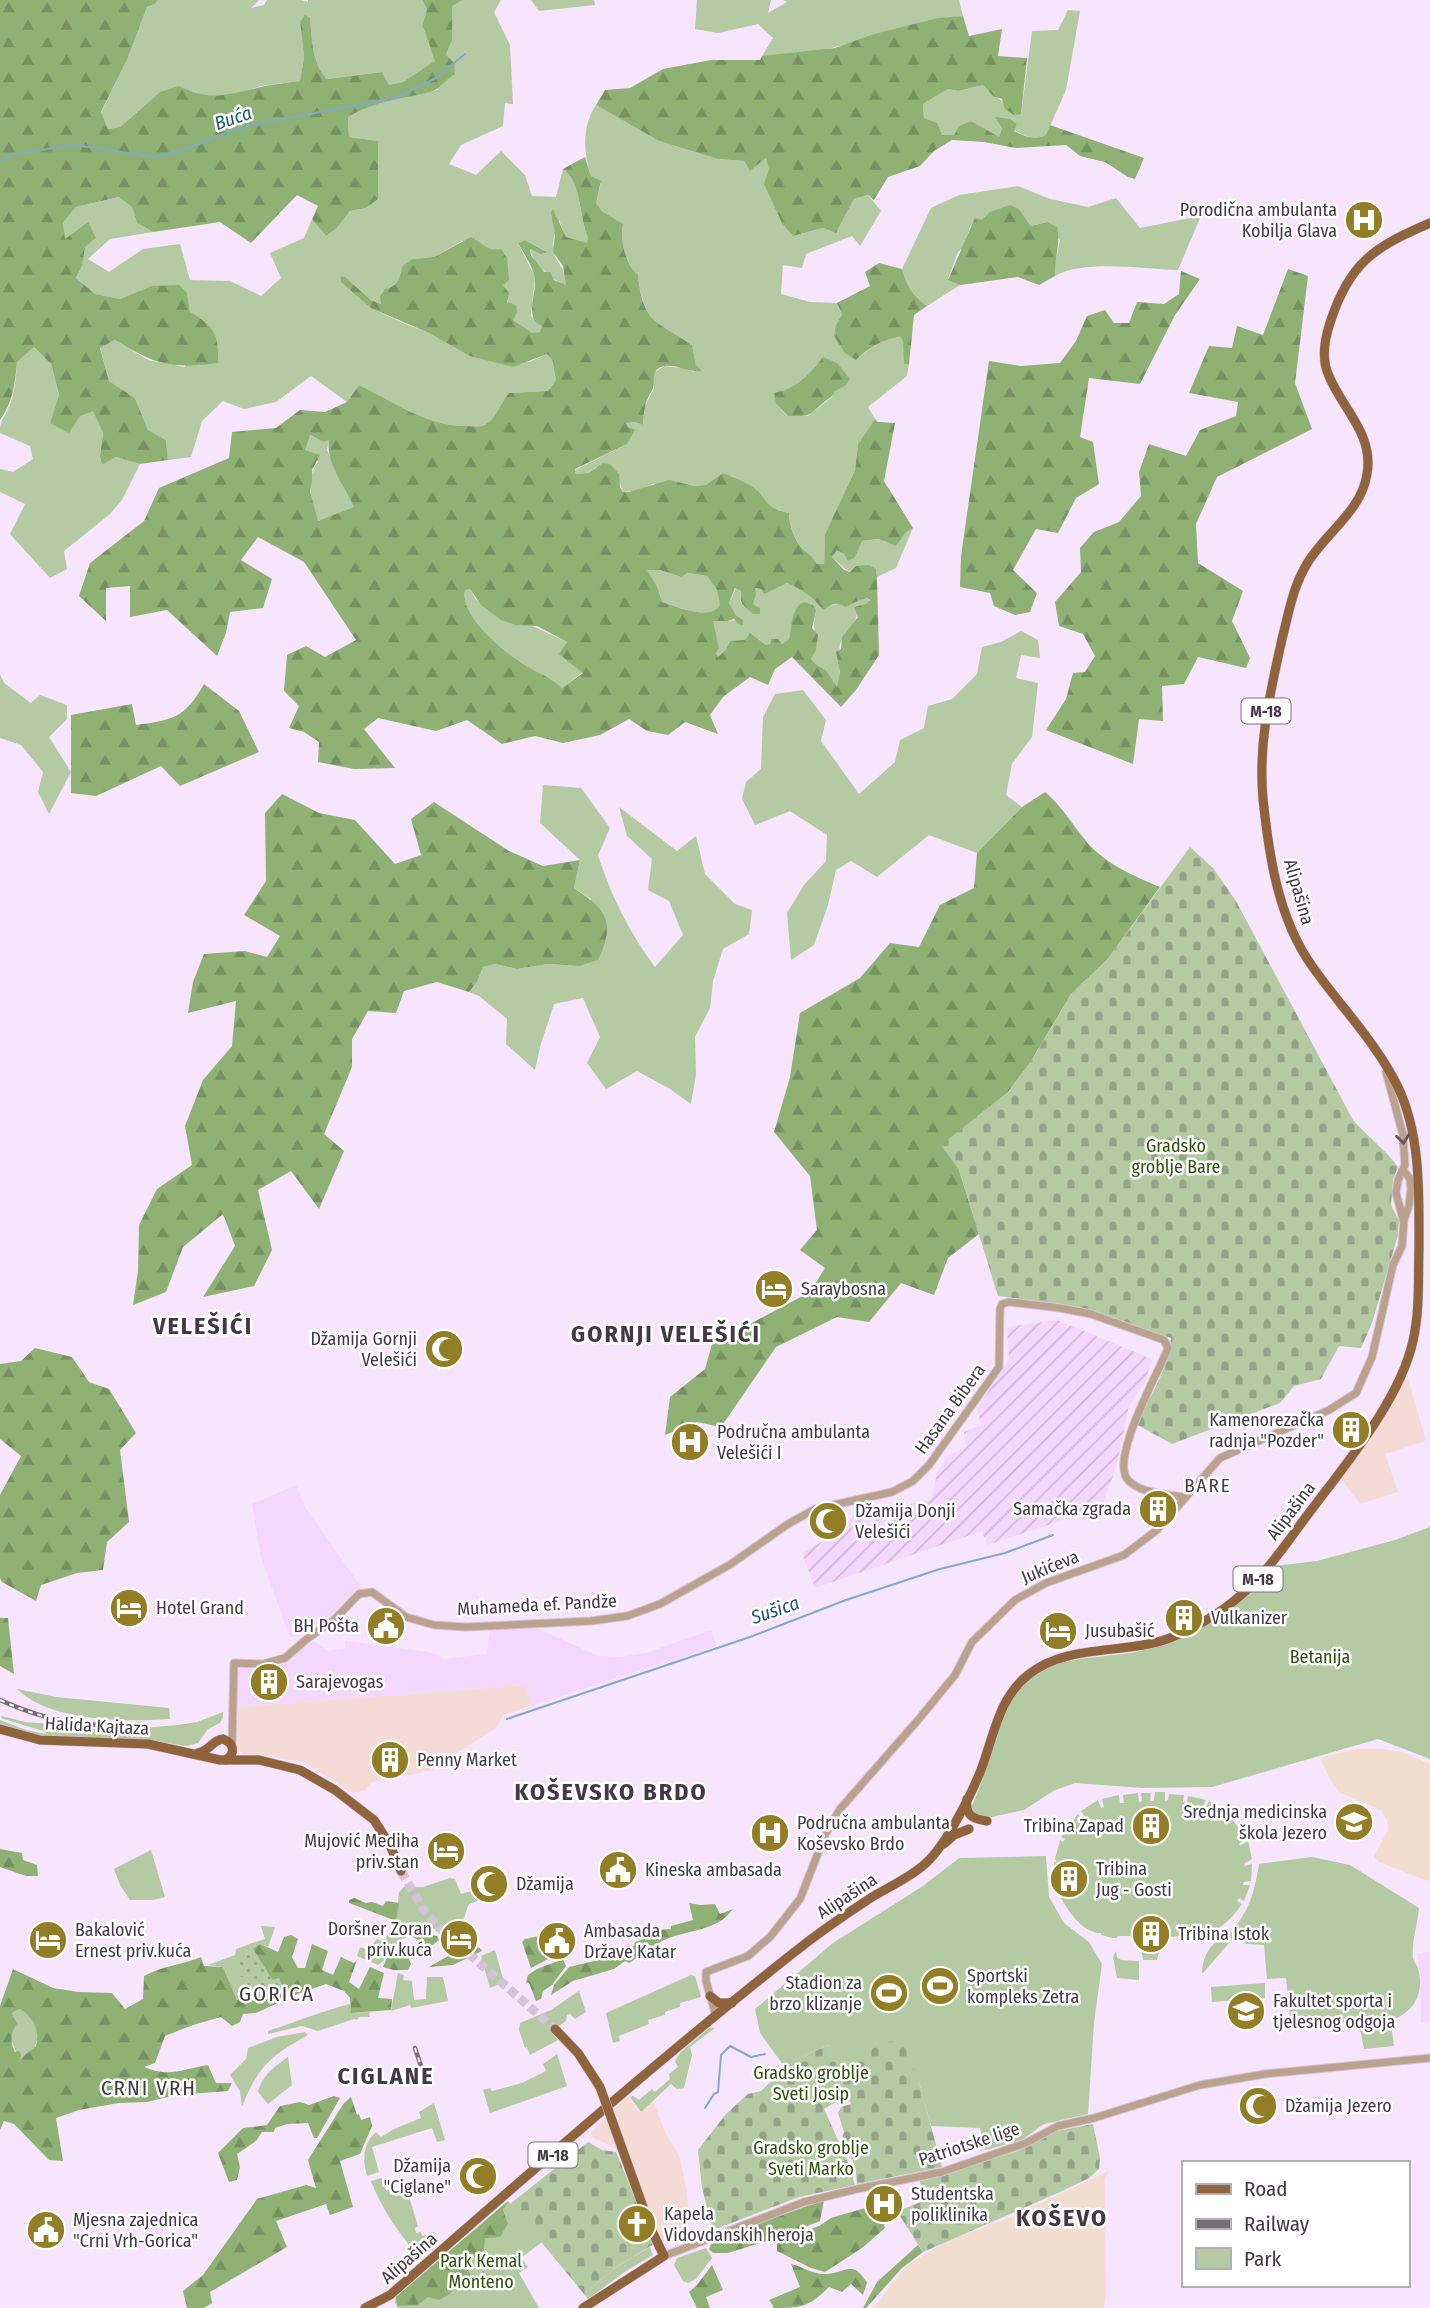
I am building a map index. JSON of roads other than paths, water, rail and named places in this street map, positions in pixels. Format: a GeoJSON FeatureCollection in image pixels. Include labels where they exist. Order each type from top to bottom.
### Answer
{"type":"FeatureCollection","features":[{"type":"Feature","properties":{"kind":"main road","name":"Alipašina"},"geometry":{"type":"LineString","coordinates":[[365,2308],[386,2304],[606,2106],[824,1930],[917,1871],[938,1850],[967,1798],[980,1772],[1000,1712],[1022,1679],[1053,1660],[1171,1637],[1213,1616],[1254,1584],[1374,1423],[1395,1388],[1407,1364],[1417,1314],[1419,1189],[1407,1113],[1383,1060],[1308,961],[1290,927],[1275,878],[1263,799],[1261,762],[1264,727],[1293,593],[1313,554],[1359,498],[1368,469],[1365,439],[1325,366],[1327,332],[1343,286],[1353,272],[1381,248],[1430,223]]}},
{"type":"Feature","properties":{"kind":"main road","name":"Halida Kajtaza"},"geometry":{"type":"LineString","coordinates":[[0,1729],[40,1740],[148,1744],[222,1760],[244,1759],[299,1770],[335,1790],[374,1820],[390,1845],[401,1871]]}},
{"type":"Feature","properties":{"kind":"main road"},"geometry":{"type":"LineString","coordinates":[[193,1754],[204,1752],[211,1748],[214,1742],[223,1739],[232,1748],[231,1756],[222,1760],[213,1756],[211,1748]]}},
{"type":"Feature","properties":{"kind":"main road","name":"Halida Kajtaza"},"geometry":{"type":"LineString","coordinates":[[232,1748],[244,1759]]}},
{"type":"Feature","properties":{"kind":"main road"},"geometry":{"type":"LineString","coordinates":[[967,1798],[969,1815],[987,1821]]}},
{"type":"Feature","properties":{"kind":"main road"},"geometry":{"type":"LineString","coordinates":[[938,1850],[954,1835],[969,1829]]}},
{"type":"Feature","properties":{"kind":"main road"},"geometry":{"type":"LineString","coordinates":[[710,1996],[719,2003],[732,2003]]}},
{"type":"Feature","properties":{"kind":"main road"},"geometry":{"type":"LineString","coordinates":[[555,2029],[578,2053],[600,2087],[651,2229],[664,2256]]}},
{"type":"Feature","properties":{"kind":"main road","name":"Patriotske lige"},"geometry":{"type":"LineString","coordinates":[[583,2308],[664,2256]]}},
{"type":"Feature","properties":{"kind":"street","name":"Jukićeva"},"geometry":{"type":"LineString","coordinates":[[1383,1060],[1403,1135],[1404,1171],[1396,1189],[1396,1199],[1404,1220]]}},
{"type":"Feature","properties":{"kind":"street","name":"Jukićeva"},"geometry":{"type":"LineString","coordinates":[[716,2016],[705,1978],[708,1971],[748,1956],[770,1937],[800,1899],[834,1818],[850,1794],[932,1703],[954,1675],[972,1642],[1025,1593],[1124,1555],[1141,1545],[1220,1458],[1353,1398],[1360,1388],[1372,1357],[1394,1265],[1402,1246],[1404,1220],[1411,1191],[1410,1179],[1404,1171]]}},
{"type":"Feature","properties":{"kind":"street","name":"Hasana Bibera"},"geometry":{"type":"LineString","coordinates":[[829,1505],[892,1492],[905,1487],[921,1475],[999,1367],[1000,1309],[1002,1304],[1009,1302],[1091,1314],[1164,1340],[1168,1348],[1134,1423],[1123,1471],[1126,1479],[1140,1489],[1184,1497]]}},
{"type":"Feature","properties":{"kind":"street","name":"Muhameda ef. Pandže"},"geometry":{"type":"LineString","coordinates":[[232,1748],[234,1663],[263,1664],[285,1658],[333,1621],[359,1594],[372,1592],[406,1617],[434,1625],[466,1627],[591,1621],[627,1616],[652,1608],[691,1587],[731,1564],[788,1524],[829,1505]]}},
{"type":"Feature","properties":{"kind":"street"},"geometry":{"type":"LineString","coordinates":[[223,1739],[232,1728]]}},
{"type":"Feature","properties":{"kind":"street","name":"Patriotske lige"},"geometry":{"type":"LineString","coordinates":[[664,2256],[804,2202],[942,2172],[1026,2143],[1058,2126],[1094,2118],[1200,2085],[1265,2074],[1430,2058]]}},
{"type":"Feature","properties":{"kind":"waterway","name":"Buća"},"geometry":{"type":"LineString","coordinates":[[0,161],[14,154],[75,145],[155,157],[184,150],[226,133],[262,123],[395,98],[436,78],[465,54]]}},
{"type":"Feature","properties":{"kind":"waterway","name":"Sušica"},"geometry":{"type":"LineString","coordinates":[[507,1719],[750,1637],[846,1600],[940,1569],[1005,1553],[1053,1535]]}},
{"type":"Feature","properties":{"kind":"waterway"},"geometry":{"type":"LineString","coordinates":[[705,2108],[718,2092],[721,2055],[730,2046],[751,2057],[765,2054]]}},
{"type":"Feature","properties":{"kind":"tunnel"},"geometry":{"type":"LineString","coordinates":[[401,1871],[423,1909],[436,1925],[555,2029]]}},
{"type":"Feature","properties":{"kind":"railway"},"geometry":{"type":"LineString","coordinates":[[0,1700],[35,1714],[68,1722],[139,1724]]}},
{"type":"Feature","properties":{"kind":"railway"},"geometry":{"type":"LineString","coordinates":[[415,2048],[427,2084]]}},
{"type":"Feature","properties":{"kind":"place","name":"Porodična ambulanta Kobilja Glava"},"geometry":{"type":"Point","coordinates":[1364,220]}},
{"type":"Feature","properties":{"kind":"place","name":"Saraybosna"},"geometry":{"type":"Point","coordinates":[774,1289]}},
{"type":"Feature","properties":{"kind":"place","name":"Džamija Gornji Velešići"},"geometry":{"type":"Point","coordinates":[444,1349]}},
{"type":"Feature","properties":{"kind":"place","name":"Kamenorezačka radnja \"Pozder\""},"geometry":{"type":"Point","coordinates":[1351,1430]}},
{"type":"Feature","properties":{"kind":"place","name":"Područna ambulanta Velešići I"},"geometry":{"type":"Point","coordinates":[690,1442]}},
{"type":"Feature","properties":{"kind":"place","name":"Samačka zgrada"},"geometry":{"type":"Point","coordinates":[1158,1509]}},
{"type":"Feature","properties":{"kind":"place","name":"Džamija Donji Velešići"},"geometry":{"type":"Point","coordinates":[828,1521]}},
{"type":"Feature","properties":{"kind":"place","name":"Hotel Grand"},"geometry":{"type":"Point","coordinates":[129,1608]}},
{"type":"Feature","properties":{"kind":"place","name":"Vulkanizer"},"geometry":{"type":"Point","coordinates":[1184,1618]}},
{"type":"Feature","properties":{"kind":"place","name":"BH Pošta"},"geometry":{"type":"Point","coordinates":[386,1626]}},
{"type":"Feature","properties":{"kind":"place","name":"Jusubašić"},"geometry":{"type":"Point","coordinates":[1058,1631]}},
{"type":"Feature","properties":{"kind":"place","name":"Sarajevogas"},"geometry":{"type":"Point","coordinates":[269,1682]}},
{"type":"Feature","properties":{"kind":"place","name":"Penny Market"},"geometry":{"type":"Point","coordinates":[390,1760]}},
{"type":"Feature","properties":{"kind":"place","name":"Srednja medicinska škola Jezero"},"geometry":{"type":"Point","coordinates":[1354,1822]}},
{"type":"Feature","properties":{"kind":"place","name":"Tribina Zapad"},"geometry":{"type":"Point","coordinates":[1151,1826]}},
{"type":"Feature","properties":{"kind":"place","name":"Područna ambulanta Koševsko Brdo"},"geometry":{"type":"Point","coordinates":[770,1833]}},
{"type":"Feature","properties":{"kind":"place","name":"Mujović Mediha priv.stan"},"geometry":{"type":"Point","coordinates":[446,1851]}},
{"type":"Feature","properties":{"kind":"place","name":"Kineska ambasada"},"geometry":{"type":"Point","coordinates":[618,1870]}},
{"type":"Feature","properties":{"kind":"place","name":"Tribina Jug - Gosti"},"geometry":{"type":"Point","coordinates":[1069,1879]}},
{"type":"Feature","properties":{"kind":"place","name":"Džamija"},"geometry":{"type":"Point","coordinates":[489,1884]}},
{"type":"Feature","properties":{"kind":"place","name":"Tribina Istok"},"geometry":{"type":"Point","coordinates":[1151,1934]}},
{"type":"Feature","properties":{"kind":"place","name":"Doršner Zoran priv.kuća"},"geometry":{"type":"Point","coordinates":[459,1939]}},
{"type":"Feature","properties":{"kind":"place","name":"Bakalović Ernest priv.kuća"},"geometry":{"type":"Point","coordinates":[48,1940]}},
{"type":"Feature","properties":{"kind":"place","name":"Ambasada Države Katar"},"geometry":{"type":"Point","coordinates":[557,1941]}},
{"type":"Feature","properties":{"kind":"place","name":"Sportski kompleks Zetra"},"geometry":{"type":"Point","coordinates":[940,1986]}},
{"type":"Feature","properties":{"kind":"place","name":"Stadion za brzo klizanje"},"geometry":{"type":"Point","coordinates":[889,1993]}},
{"type":"Feature","properties":{"kind":"place","name":"Fakultet sporta i tjelesnog odgoja"},"geometry":{"type":"Point","coordinates":[1246,2011]}},
{"type":"Feature","properties":{"kind":"place","name":"Džamija Jezero"},"geometry":{"type":"Point","coordinates":[1258,2106]}},
{"type":"Feature","properties":{"kind":"place","name":"Džamija \"Ciglane\""},"geometry":{"type":"Point","coordinates":[478,2176]}},
{"type":"Feature","properties":{"kind":"place","name":"Studentska poliklinika"},"geometry":{"type":"Point","coordinates":[884,2204]}},
{"type":"Feature","properties":{"kind":"place","name":"Kapela Vidovdanskih heroja"},"geometry":{"type":"Point","coordinates":[637,2224]}},
{"type":"Feature","properties":{"kind":"place","name":"Mjesna zajednica \"Crni Vrh-Gorica\""},"geometry":{"type":"Point","coordinates":[46,2230]}},
{"type":"Feature","properties":{"kind":"district","name":"VELEŠIĆI"},"geometry":{"type":"Point","coordinates":[203,1326]}},
{"type":"Feature","properties":{"kind":"district","name":"GORNJI VELEŠIĆI"},"geometry":{"type":"Point","coordinates":[666,1334]}},
{"type":"Feature","properties":{"kind":"district","name":"BARE"},"geometry":{"type":"Point","coordinates":[1208,1485]}},
{"type":"Feature","properties":{"kind":"district","name":"KOŠEVSKO BRDO"},"geometry":{"type":"Point","coordinates":[611,1792]}},
{"type":"Feature","properties":{"kind":"district","name":"GORICA"},"geometry":{"type":"Point","coordinates":[277,1994]}},
{"type":"Feature","properties":{"kind":"district","name":"CIGLANE"},"geometry":{"type":"Point","coordinates":[386,2076]}},
{"type":"Feature","properties":{"kind":"district","name":"CRNI VRH"},"geometry":{"type":"Point","coordinates":[149,2088]}},
{"type":"Feature","properties":{"kind":"district","name":"KOŠEVO"},"geometry":{"type":"Point","coordinates":[1062,2218]}},
{"type":"Feature","properties":{"kind":"park label","name":"Gradsko groblje Bare"},"geometry":{"type":"Point","coordinates":[1176,1156]}},
{"type":"Feature","properties":{"kind":"park label","name":"Betanija"},"geometry":{"type":"Point","coordinates":[1320,1657]}},
{"type":"Feature","properties":{"kind":"park label","name":"Gradsko groblje Sveti Josip"},"geometry":{"type":"Point","coordinates":[811,2083]}},
{"type":"Feature","properties":{"kind":"park label","name":"Gradsko groblje Sveti Marko"},"geometry":{"type":"Point","coordinates":[811,2158]}},
{"type":"Feature","properties":{"kind":"park label","name":"Park Кemal Monteno"},"geometry":{"type":"Point","coordinates":[481,2271]}}]}
